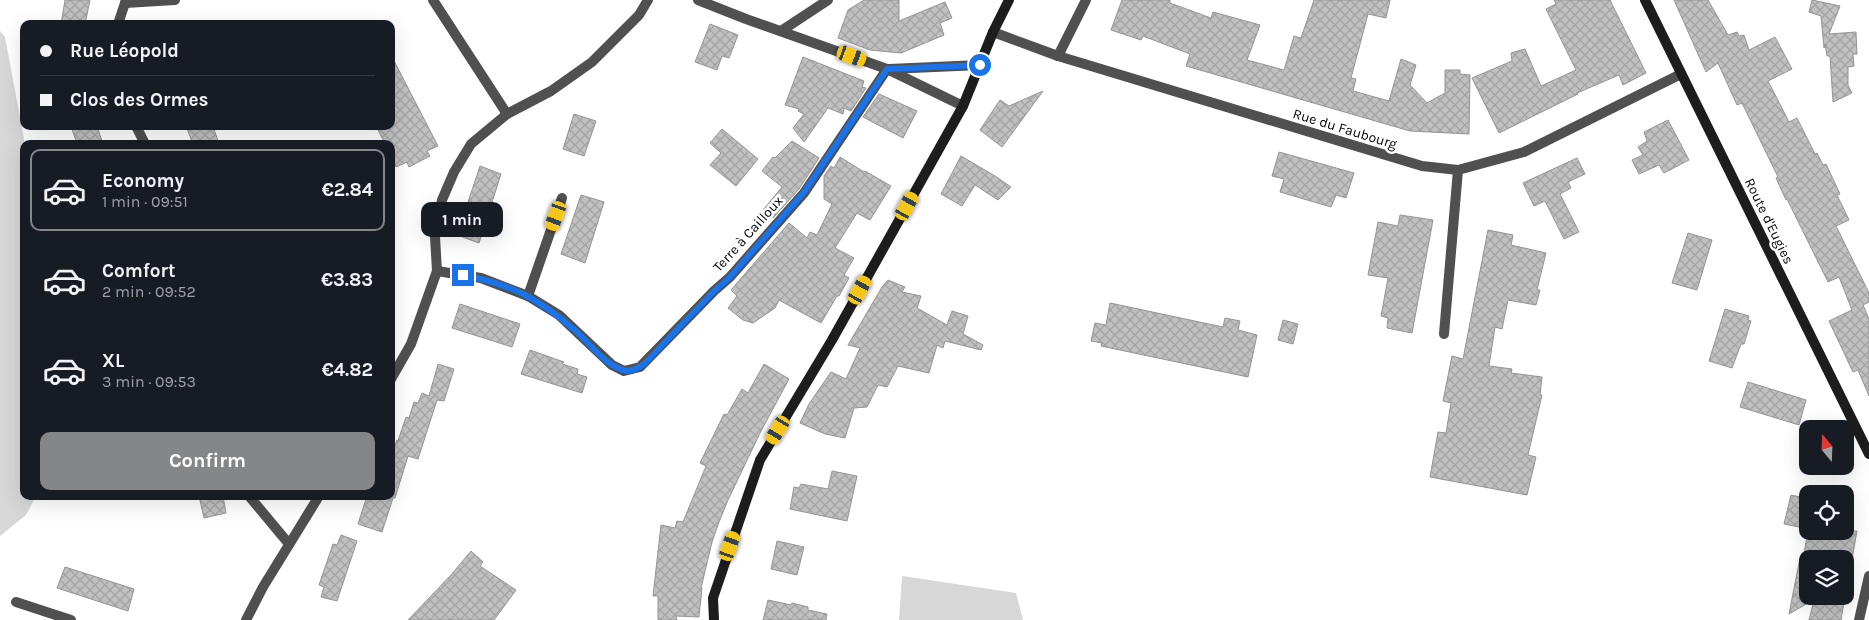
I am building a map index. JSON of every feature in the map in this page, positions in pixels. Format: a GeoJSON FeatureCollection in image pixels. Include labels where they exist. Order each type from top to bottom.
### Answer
{"type":"FeatureCollection","features":[{"type":"Feature","properties":{"kind":"street"},"geometry":{"type":"LineString","coordinates":[[119,20],[126,2],[175,0]]}},
{"type":"Feature","properties":{"kind":"street"},"geometry":{"type":"LineString","coordinates":[[432,0],[508,114]]}},
{"type":"Feature","properties":{"kind":"street"},"geometry":{"type":"LineString","coordinates":[[395,372],[411,344],[437,271],[435,237],[442,200],[454,172],[471,144],[508,114],[551,91],[592,62],[639,15],[648,0]]}},
{"type":"Feature","properties":{"kind":"street"},"geometry":{"type":"LineString","coordinates":[[698,0],[887,69],[963,106]]}},
{"type":"Feature","properties":{"kind":"street"},"geometry":{"type":"LineString","coordinates":[[781,31],[828,0]]}},
{"type":"Feature","properties":{"kind":"street"},"geometry":{"type":"LineString","coordinates":[[714,620],[713,598],[760,460],[832,340],[963,106],[993,32],[1009,0]]}},
{"type":"Feature","properties":{"kind":"street"},"geometry":{"type":"LineString","coordinates":[[1058,56],[1086,0]]}},
{"type":"Feature","properties":{"kind":"street","name":"Route d'Eugies"},"geometry":{"type":"LineString","coordinates":[[1645,0],[1869,454]]}},
{"type":"Feature","properties":{"kind":"street","name":"Rue du Faubourg"},"geometry":{"type":"LineString","coordinates":[[993,32],[1058,56],[1422,166],[1458,170],[1524,152],[1681,74]]}},
{"type":"Feature","properties":{"kind":"street"},"geometry":{"type":"LineString","coordinates":[[887,69],[980,65]]}},
{"type":"Feature","properties":{"kind":"street","name":"Terre à Cailloux"},"geometry":{"type":"LineString","coordinates":[[528,296],[552,310],[612,365],[624,371],[634,370],[644,364],[714,291],[730,277],[804,192],[887,69]]}},
{"type":"Feature","properties":{"kind":"street"},"geometry":{"type":"LineString","coordinates":[[1444,334],[1458,170]]}},
{"type":"Feature","properties":{"kind":"street"},"geometry":{"type":"LineString","coordinates":[[437,271],[482,278],[528,296],[562,198]]}},
{"type":"Feature","properties":{"kind":"street"},"geometry":{"type":"LineString","coordinates":[[252,500],[289,544]]}},
{"type":"Feature","properties":{"kind":"street"},"geometry":{"type":"LineString","coordinates":[[246,620],[256,599],[316,500]]}},
{"type":"Feature","properties":{"kind":"street"},"geometry":{"type":"LineString","coordinates":[[1859,620],[1869,576]]}},
{"type":"Feature","properties":{"kind":"street"},"geometry":{"type":"LineString","coordinates":[[16,602],[71,620]]}},
{"type":"Feature","properties":{"kind":"shaded area"},"geometry":{"type":"Polygon","coordinates":[[[0,31],[5,37],[20,117],[20,130],[22,130],[24,140],[20,140],[20,500],[34,500],[26,515],[0,536],[0,31]]]}},
{"type":"Feature","properties":{"kind":"shaded area"},"geometry":{"type":"Polygon","coordinates":[[[902,576],[1016,593],[1023,620],[899,620],[902,576]]]}},
{"type":"Feature","properties":{"kind":"building"},"geometry":{"type":"Polygon","coordinates":[[[65,0],[90,0],[86,20],[62,20],[65,0]]]}},
{"type":"Feature","properties":{"kind":"building"},"geometry":{"type":"Polygon","coordinates":[[[864,0],[899,0],[899,21],[945,2],[952,18],[940,23],[944,35],[901,53],[870,50],[838,38],[848,10],[864,0]]]}},
{"type":"Feature","properties":{"kind":"building"},"geometry":{"type":"Polygon","coordinates":[[[1122,0],[1170,0],[1170,3],[1211,18],[1213,12],[1260,25],[1247,60],[1284,70],[1294,36],[1301,38],[1314,0],[1390,0],[1386,18],[1368,14],[1351,78],[1356,79],[1353,91],[1389,101],[1401,59],[1416,65],[1410,85],[1427,103],[1445,93],[1445,70],[1460,70],[1460,74],[1470,75],[1469,134],[1410,131],[1186,66],[1190,54],[1143,36],[1141,40],[1111,30],[1122,0]]]}},
{"type":"Feature","properties":{"kind":"building"},"geometry":{"type":"Polygon","coordinates":[[[1554,0],[1610,0],[1646,73],[1623,85],[1619,75],[1577,93],[1499,133],[1472,78],[1512,61],[1511,53],[1525,49],[1541,86],[1576,70],[1546,9],[1556,4],[1554,0]]]}},
{"type":"Feature","properties":{"kind":"building"},"geometry":{"type":"Polygon","coordinates":[[[1674,0],[1708,0],[1728,35],[1737,32],[1739,36],[1744,35],[1749,50],[1775,37],[1792,69],[1768,81],[1789,122],[1797,118],[1815,154],[1817,153],[1823,165],[1826,164],[1840,194],[1837,195],[1849,220],[1836,226],[1869,293],[1869,302],[1863,305],[1869,319],[1869,396],[1858,370],[1853,372],[1829,321],[1852,310],[1839,277],[1828,282],[1786,200],[1776,178],[1778,177],[1742,103],[1737,105],[1718,63],[1706,72],[1674,0]]]}},
{"type":"Feature","properties":{"kind":"building"},"geometry":{"type":"Polygon","coordinates":[[[1812,0],[1840,6],[1829,34],[1856,32],[1857,54],[1853,54],[1854,66],[1848,67],[1848,85],[1852,93],[1833,102],[1830,56],[1827,56],[1825,44],[1824,48],[1821,16],[1809,12],[1812,0]]]}},
{"type":"Feature","properties":{"kind":"building"},"geometry":{"type":"Polygon","coordinates":[[[710,24],[738,35],[729,58],[722,56],[717,70],[695,62],[710,24]]]}},
{"type":"Feature","properties":{"kind":"building"},"geometry":{"type":"Polygon","coordinates":[[[803,57],[864,81],[862,87],[866,88],[851,111],[844,108],[843,114],[828,108],[804,142],[793,128],[804,114],[798,111],[799,109],[785,105],[803,57]]]}},
{"type":"Feature","properties":{"kind":"building"},"geometry":{"type":"Polygon","coordinates":[[[395,63],[438,146],[427,151],[430,156],[409,167],[407,162],[396,167],[395,140],[383,140],[378,130],[395,130],[395,63]]]}},
{"type":"Feature","properties":{"kind":"building"},"geometry":{"type":"Polygon","coordinates":[[[1043,91],[1002,147],[980,130],[1000,100],[1009,106],[1043,91]]]}},
{"type":"Feature","properties":{"kind":"building"},"geometry":{"type":"Polygon","coordinates":[[[879,94],[917,111],[903,138],[863,117],[879,94]]]}},
{"type":"Feature","properties":{"kind":"building"},"geometry":{"type":"Polygon","coordinates":[[[574,114],[596,121],[584,156],[563,149],[574,114]]]}},
{"type":"Feature","properties":{"kind":"building"},"geometry":{"type":"Polygon","coordinates":[[[1668,120],[1689,160],[1664,173],[1659,165],[1639,174],[1632,160],[1643,155],[1638,147],[1647,141],[1644,132],[1668,120]]]}},
{"type":"Feature","properties":{"kind":"building"},"geometry":{"type":"Polygon","coordinates":[[[722,129],[758,159],[736,186],[710,165],[721,153],[710,143],[722,129]]]}},
{"type":"Feature","properties":{"kind":"building"},"geometry":{"type":"Polygon","coordinates":[[[72,130],[98,130],[102,140],[76,140],[72,130]]]}},
{"type":"Feature","properties":{"kind":"building"},"geometry":{"type":"Polygon","coordinates":[[[188,130],[214,130],[218,140],[191,140],[188,130]]]}},
{"type":"Feature","properties":{"kind":"building"},"geometry":{"type":"Polygon","coordinates":[[[792,141],[819,158],[799,189],[773,218],[763,210],[782,187],[762,171],[773,157],[775,158],[792,141]]]}},
{"type":"Feature","properties":{"kind":"building"},"geometry":{"type":"Polygon","coordinates":[[[1279,152],[1354,173],[1346,198],[1336,195],[1331,207],[1280,192],[1284,179],[1272,176],[1279,152]]]}},
{"type":"Feature","properties":{"kind":"building"},"geometry":{"type":"Polygon","coordinates":[[[961,156],[1011,187],[998,200],[975,185],[962,206],[941,194],[961,156]]]}},
{"type":"Feature","properties":{"kind":"building"},"geometry":{"type":"Polygon","coordinates":[[[840,157],[891,186],[870,220],[857,213],[835,248],[854,258],[844,275],[849,278],[839,296],[837,296],[821,323],[779,300],[775,308],[753,323],[743,320],[728,308],[737,296],[731,290],[789,223],[807,238],[810,232],[817,235],[832,204],[824,199],[824,176],[831,166],[834,168],[840,157]]]}},
{"type":"Feature","properties":{"kind":"building"},"geometry":{"type":"Polygon","coordinates":[[[1577,158],[1585,174],[1568,182],[1571,188],[1560,194],[1579,232],[1564,239],[1545,201],[1534,206],[1523,183],[1577,158]]]}},
{"type":"Feature","properties":{"kind":"building"},"geometry":{"type":"Polygon","coordinates":[[[480,166],[501,174],[479,243],[457,235],[480,166]]]}},
{"type":"Feature","properties":{"kind":"building"},"geometry":{"type":"Polygon","coordinates":[[[581,195],[604,202],[585,263],[561,254],[581,195]]]}},
{"type":"Feature","properties":{"kind":"building"},"geometry":{"type":"Polygon","coordinates":[[[1400,215],[1433,220],[1412,333],[1387,328],[1388,318],[1381,316],[1388,278],[1368,275],[1378,222],[1398,226],[1400,215]]]}},
{"type":"Feature","properties":{"kind":"building"},"geometry":{"type":"Polygon","coordinates":[[[1488,230],[1513,235],[1511,245],[1546,253],[1537,290],[1540,290],[1536,305],[1508,300],[1502,329],[1495,327],[1489,366],[1512,369],[1511,373],[1542,377],[1540,395],[1542,395],[1528,455],[1536,457],[1527,495],[1430,477],[1438,432],[1446,433],[1451,403],[1443,401],[1452,356],[1463,359],[1488,230]]]}},
{"type":"Feature","properties":{"kind":"building"},"geometry":{"type":"Polygon","coordinates":[[[1688,233],[1712,240],[1697,290],[1672,283],[1688,233]]]}},
{"type":"Feature","properties":{"kind":"building"},"geometry":{"type":"Polygon","coordinates":[[[888,280],[905,287],[902,292],[921,296],[917,308],[947,325],[952,311],[968,316],[963,334],[983,345],[981,350],[945,341],[943,348],[937,345],[929,373],[898,366],[887,387],[878,385],[867,407],[854,408],[845,438],[825,434],[800,423],[809,404],[831,372],[846,379],[860,348],[848,345],[888,280]]]}},
{"type":"Feature","properties":{"kind":"building"},"geometry":{"type":"Polygon","coordinates":[[[1110,303],[1223,327],[1225,318],[1240,321],[1238,330],[1257,335],[1248,377],[1101,346],[1102,343],[1091,341],[1095,323],[1106,325],[1110,303]]]}},
{"type":"Feature","properties":{"kind":"building"},"geometry":{"type":"Polygon","coordinates":[[[460,304],[520,324],[512,347],[452,328],[460,304]]]}},
{"type":"Feature","properties":{"kind":"building"},"geometry":{"type":"Polygon","coordinates":[[[1725,309],[1749,316],[1748,320],[1751,321],[1744,344],[1741,344],[1732,368],[1709,361],[1725,309]]]}},
{"type":"Feature","properties":{"kind":"building"},"geometry":{"type":"Polygon","coordinates":[[[1283,320],[1298,324],[1293,344],[1278,340],[1283,320]]]}},
{"type":"Feature","properties":{"kind":"building"},"geometry":{"type":"Polygon","coordinates":[[[530,350],[578,369],[577,374],[587,377],[582,393],[521,374],[530,350]]]}},
{"type":"Feature","properties":{"kind":"building"},"geometry":{"type":"Polygon","coordinates":[[[438,364],[454,369],[444,401],[437,400],[418,459],[408,456],[395,498],[395,446],[406,417],[409,418],[414,402],[418,403],[422,393],[429,396],[438,364]]]}},
{"type":"Feature","properties":{"kind":"building"},"geometry":{"type":"Polygon","coordinates":[[[764,364],[789,379],[760,433],[719,522],[701,588],[699,617],[676,616],[677,620],[658,620],[658,596],[653,596],[661,525],[675,528],[677,521],[683,522],[706,466],[700,463],[724,414],[727,415],[742,389],[748,393],[764,364]]]}},
{"type":"Feature","properties":{"kind":"building"},"geometry":{"type":"Polygon","coordinates":[[[1748,382],[1806,400],[1799,425],[1740,407],[1748,382]]]}},
{"type":"Feature","properties":{"kind":"building"},"geometry":{"type":"Polygon","coordinates":[[[832,471],[857,476],[847,521],[790,509],[794,487],[799,488],[801,484],[828,489],[832,471]]]}},
{"type":"Feature","properties":{"kind":"building"},"geometry":{"type":"Polygon","coordinates":[[[1791,495],[1799,497],[1799,527],[1784,524],[1791,495]]]}},
{"type":"Feature","properties":{"kind":"building"},"geometry":{"type":"Polygon","coordinates":[[[200,500],[224,500],[226,513],[204,518],[200,500]]]}},
{"type":"Feature","properties":{"kind":"building"},"geometry":{"type":"Polygon","coordinates":[[[366,500],[392,500],[382,532],[358,524],[366,500]]]}},
{"type":"Feature","properties":{"kind":"building"},"geometry":{"type":"Polygon","coordinates":[[[1854,531],[1857,531],[1854,550],[1805,550],[1806,540],[1854,540],[1854,531]]]}},
{"type":"Feature","properties":{"kind":"building"},"geometry":{"type":"Polygon","coordinates":[[[341,535],[357,541],[337,601],[321,597],[324,587],[319,585],[333,544],[337,545],[341,535]]]}},
{"type":"Feature","properties":{"kind":"building"},"geometry":{"type":"Polygon","coordinates":[[[777,541],[804,547],[797,575],[771,569],[777,541]]]}},
{"type":"Feature","properties":{"kind":"building"},"geometry":{"type":"Polygon","coordinates":[[[471,551],[483,562],[480,566],[516,590],[494,620],[408,620],[451,575],[471,551]]]}},
{"type":"Feature","properties":{"kind":"building"},"geometry":{"type":"Polygon","coordinates":[[[1799,563],[1799,605],[1805,605],[1789,614],[1799,563]]]}},
{"type":"Feature","properties":{"kind":"building"},"geometry":{"type":"Polygon","coordinates":[[[65,567],[134,589],[128,611],[57,588],[65,567]]]}},
{"type":"Feature","properties":{"kind":"building"},"geometry":{"type":"Polygon","coordinates":[[[768,600],[808,607],[808,610],[827,614],[826,620],[763,620],[768,600]]]}},
{"type":"Feature","properties":{"kind":"building"},"geometry":{"type":"Polygon","coordinates":[[[1813,605],[1844,605],[1841,620],[1809,620],[1813,605]]]}},
{"type":"Feature","properties":{"kind":"route"},"geometry":{"type":"LineString","coordinates":[[463,275],[482,278],[528,296],[559,315],[612,365],[624,371],[634,370],[644,364],[714,291],[730,277],[804,192],[887,69],[980,65]]}}]}
